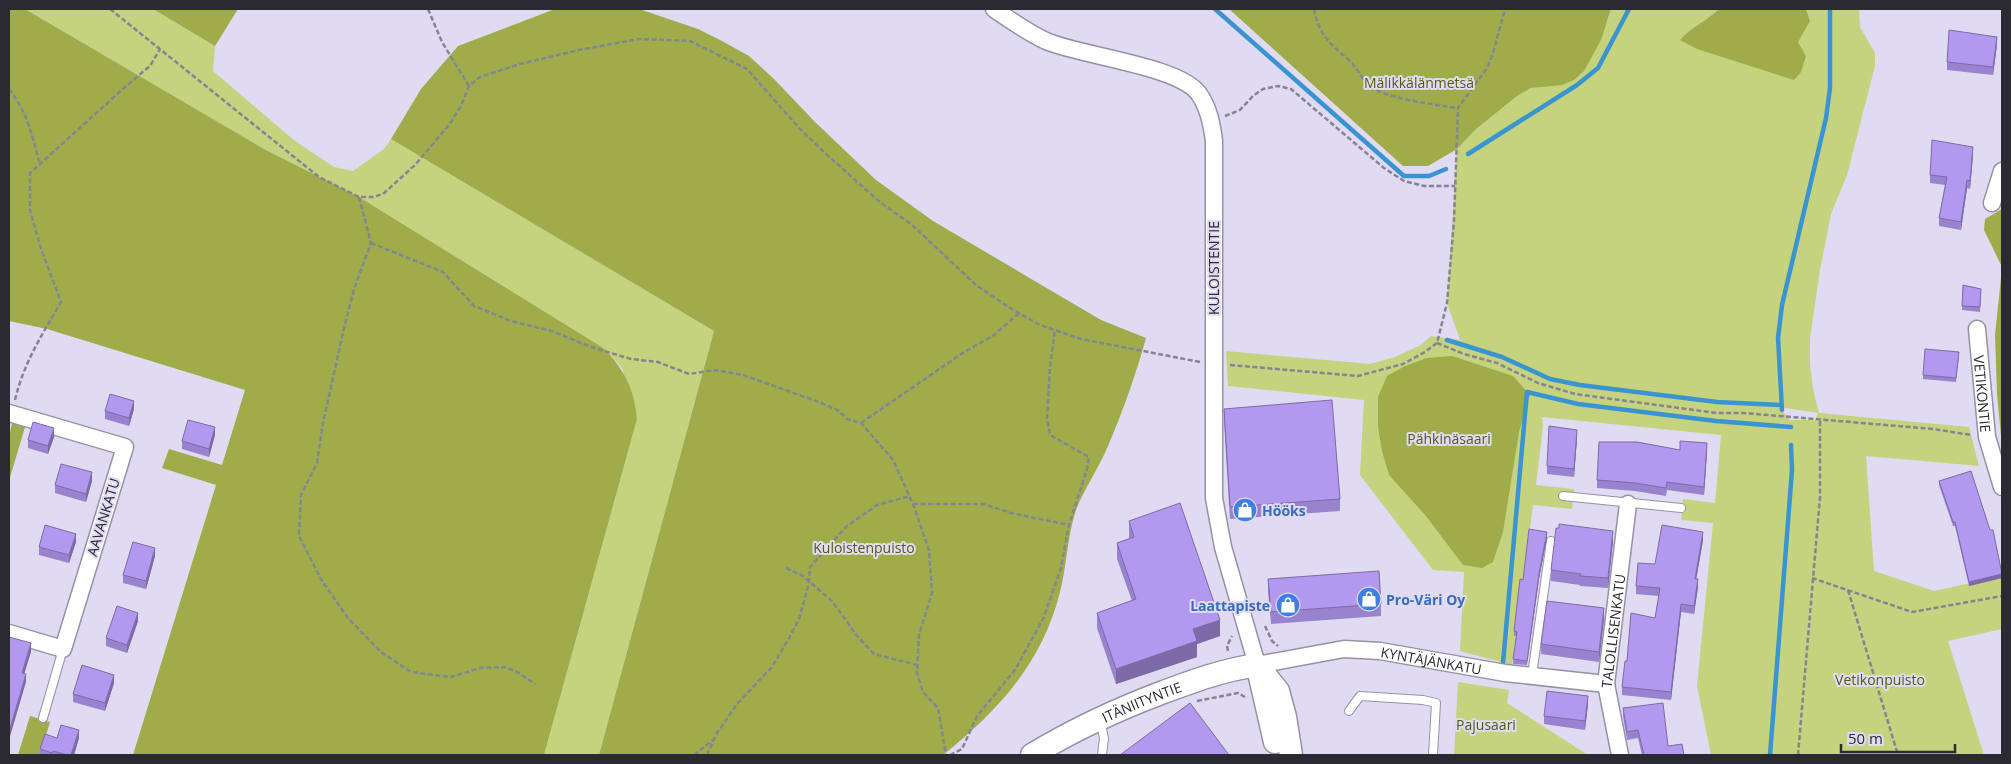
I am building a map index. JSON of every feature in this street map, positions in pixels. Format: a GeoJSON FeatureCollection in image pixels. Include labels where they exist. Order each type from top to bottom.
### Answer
{"type":"FeatureCollection","features":[{"type":"Feature","properties":{"kind":"street","name":"KULOISTENTIE"},"geometry":{"type":"LineString","coordinates":[[994,9],[1046,41],[1078,52],[1175,76],[1199,93],[1211,118],[1214,141],[1214,498],[1223,547],[1257,665],[1278,755]]}},
{"type":"Feature","properties":{"kind":"street"},"geometry":{"type":"LineString","coordinates":[[1992,203],[2002,171]]}},
{"type":"Feature","properties":{"kind":"street","name":"VETIKONTIE"},"geometry":{"type":"LineString","coordinates":[[1976,329],[1987,437],[2002,487]]}},
{"type":"Feature","properties":{"kind":"street","name":"AAVANKATU"},"geometry":{"type":"LineString","coordinates":[[10,414],[125,446],[63,649]]}},
{"type":"Feature","properties":{"kind":"street","name":"TALOLLISENKATU"},"geometry":{"type":"LineString","coordinates":[[1620,755],[1606,684],[1628,504]]}},
{"type":"Feature","properties":{"kind":"street"},"geometry":{"type":"LineString","coordinates":[[9,633],[63,649]]}},
{"type":"Feature","properties":{"kind":"street","name":"KYNTÄJÄNKATU"},"geometry":{"type":"LineString","coordinates":[[1257,665],[1344,649],[1408,655],[1475,668],[1606,684]]}},
{"type":"Feature","properties":{"kind":"street","name":"KULOISTENTIE"},"geometry":{"type":"LineString","coordinates":[[1257,665],[1278,691],[1285,717],[1291,755]]}},
{"type":"Feature","properties":{"kind":"street","name":"ITÄNIITYNTIE"},"geometry":{"type":"LineString","coordinates":[[1032,755],[1100,718],[1223,671],[1257,665]]}},
{"type":"Feature","properties":{"kind":"lane"},"geometry":{"type":"LineString","coordinates":[[1563,496],[1681,508]]}},
{"type":"Feature","properties":{"kind":"lane"},"geometry":{"type":"LineString","coordinates":[[1532,675],[1551,541]]}},
{"type":"Feature","properties":{"kind":"lane"},"geometry":{"type":"LineString","coordinates":[[43,718],[63,649]]}},
{"type":"Feature","properties":{"kind":"lane"},"geometry":{"type":"LineString","coordinates":[[1349,712],[1360,696],[1423,700],[1436,703],[1433,755]]}},
{"type":"Feature","properties":{"kind":"lane"},"geometry":{"type":"LineString","coordinates":[[1100,718],[1104,738],[1102,755]]}},
{"type":"Feature","properties":{"kind":"path"},"geometry":{"type":"LineString","coordinates":[[110,9],[318,177],[359,197],[373,197],[383,194],[415,165],[449,125],[461,106],[468,86],[480,77],[520,64],[579,50],[639,39],[690,41],[747,69],[799,128],[881,203],[911,224],[976,286],[1040,325],[1081,339],[1112,346],[1213,364],[1358,376],[1403,364],[1437,343],[1448,294],[1454,221],[1458,108],[1487,68],[1505,9]]}},
{"type":"Feature","properties":{"kind":"path"},"geometry":{"type":"LineString","coordinates":[[428,9],[442,42],[468,86]]}},
{"type":"Feature","properties":{"kind":"path"},"geometry":{"type":"LineString","coordinates":[[1314,9],[1322,33],[1332,48],[1351,62],[1370,87],[1421,103],[1458,108]]}},
{"type":"Feature","properties":{"kind":"path"},"geometry":{"type":"LineString","coordinates":[[10,414],[21,375],[39,339],[61,302],[41,249],[30,210],[30,173],[150,66],[160,49]]}},
{"type":"Feature","properties":{"kind":"path"},"geometry":{"type":"LineString","coordinates":[[1211,118],[1240,110],[1263,88],[1278,86],[1291,89],[1384,168],[1404,181],[1424,186],[1455,186]]}},
{"type":"Feature","properties":{"kind":"path"},"geometry":{"type":"LineString","coordinates":[[9,89],[23,110],[33,137],[40,165]]}},
{"type":"Feature","properties":{"kind":"path"},"geometry":{"type":"LineString","coordinates":[[359,197],[371,243],[354,289],[344,328],[323,423],[317,463],[301,495],[299,536],[322,581],[348,618],[382,652],[411,672],[451,677],[480,668],[505,666],[520,673],[535,684]]}},
{"type":"Feature","properties":{"kind":"path"},"geometry":{"type":"LineString","coordinates":[[371,243],[443,272],[474,306],[511,322],[552,332],[591,347],[631,359],[658,362],[690,374],[715,370],[743,375],[802,395],[839,411],[847,419],[861,423],[893,460],[910,496],[929,550],[932,592],[919,635],[916,673],[923,692],[938,708],[946,755]]}},
{"type":"Feature","properties":{"kind":"path"},"geometry":{"type":"LineString","coordinates":[[861,423],[961,354],[994,335],[1019,313]]}},
{"type":"Feature","properties":{"kind":"path"},"geometry":{"type":"LineString","coordinates":[[950,755],[962,750],[977,716],[1014,670],[1044,617],[1061,568],[1069,525],[1087,470],[1089,457],[1050,435],[1047,419],[1050,367],[1055,330]]}},
{"type":"Feature","properties":{"kind":"path"},"geometry":{"type":"LineString","coordinates":[[1437,343],[1464,354],[1497,363],[1538,383],[1575,394],[1717,413],[1744,413],[1933,429],[1987,437]]}},
{"type":"Feature","properties":{"kind":"path"},"geometry":{"type":"LineString","coordinates":[[1798,755],[1820,498],[1820,420]]}},
{"type":"Feature","properties":{"kind":"path"},"geometry":{"type":"LineString","coordinates":[[707,755],[714,739],[738,704],[772,667],[799,619],[809,583],[810,567],[846,527],[876,505],[910,496]]}},
{"type":"Feature","properties":{"kind":"path"},"geometry":{"type":"LineString","coordinates":[[913,504],[983,504],[1011,513],[1069,525]]}},
{"type":"Feature","properties":{"kind":"path"},"geometry":{"type":"LineString","coordinates":[[786,568],[803,576],[832,601],[858,637],[874,654],[917,665]]}},
{"type":"Feature","properties":{"kind":"path"},"geometry":{"type":"LineString","coordinates":[[1812,578],[1912,612],[2002,596]]}},
{"type":"Feature","properties":{"kind":"path"},"geometry":{"type":"LineString","coordinates":[[1848,590],[1898,755]]}},
{"type":"Feature","properties":{"kind":"path"},"geometry":{"type":"LineString","coordinates":[[1265,626],[1272,642],[1286,649]]}},
{"type":"Feature","properties":{"kind":"path"},"geometry":{"type":"LineString","coordinates":[[1191,703],[1238,693],[1249,701]]}},
{"type":"Feature","properties":{"kind":"path"},"geometry":{"type":"LineString","coordinates":[[694,755],[714,739]]}},
{"type":"Feature","properties":{"kind":"green space"},"geometry":{"type":"Polygon","coordinates":[[[9,9],[25,9],[264,149],[359,197],[605,349],[618,365],[631,389],[637,419],[544,755],[133,755],[216,485],[162,468],[169,449],[222,465],[245,390],[47,329],[9,321],[9,9]]]}},
{"type":"Feature","properties":{"kind":"green space"},"geometry":{"type":"Polygon","coordinates":[[[25,9],[153,9],[215,46],[213,71],[295,141],[334,167],[353,171],[384,149],[391,139],[714,331],[599,755],[544,755],[637,419],[622,368],[605,349],[359,197],[264,149],[25,9]]]}},
{"type":"Feature","properties":{"kind":"green space"},"geometry":{"type":"Polygon","coordinates":[[[153,9],[238,9],[215,46],[153,9]]]}},
{"type":"Feature","properties":{"kind":"green space","name":"Kuloistenpuisto"},"geometry":{"type":"Polygon","coordinates":[[[555,9],[639,9],[698,29],[749,56],[876,180],[933,221],[1101,320],[1146,338],[1114,433],[1076,510],[1060,592],[1042,641],[1030,663],[1000,702],[982,721],[943,755],[599,755],[714,331],[391,139],[421,89],[458,46],[555,9]]]}},
{"type":"Feature","properties":{"kind":"green space","name":"Mälikkälänmetsä"},"geometry":{"type":"Polygon","coordinates":[[[1229,9],[1611,9],[1601,40],[1584,71],[1574,80],[1562,85],[1531,88],[1517,96],[1475,130],[1457,149],[1428,166],[1403,166],[1229,9]]]}},
{"type":"Feature","properties":{"kind":"green space","name":"Vetikonpuisto"},"geometry":{"type":"Polygon","coordinates":[[[1611,9],[1719,9],[1687,33],[1797,42],[1810,21],[1806,9],[1859,9],[1860,27],[1875,53],[1875,66],[1847,175],[1831,214],[1820,270],[1810,339],[1813,389],[1819,413],[1969,427],[1979,466],[1866,456],[1874,571],[1934,591],[2002,576],[2002,629],[1948,641],[1984,755],[1711,755],[1697,686],[1713,523],[1681,520],[1683,499],[1715,503],[1721,435],[1542,417],[1543,426],[1536,485],[1574,489],[1572,509],[1533,505],[1512,665],[1460,651],[1464,572],[1433,570],[1360,475],[1364,400],[1228,386],[1226,351],[1370,364],[1395,357],[1421,345],[1431,336],[1460,340],[1447,303],[1457,149],[1475,130],[1517,96],[1531,88],[1545,85],[1607,23],[1611,9]],[[1779,407],[1790,420],[1815,420],[1818,413],[1779,407]]]}},
{"type":"Feature","properties":{"kind":"green space"},"geometry":{"type":"Polygon","coordinates":[[[1719,9],[1806,9],[1810,21],[1798,42],[1806,56],[1801,72],[1794,80],[1697,49],[1680,40],[1719,9]]]}},
{"type":"Feature","properties":{"kind":"green space"},"geometry":{"type":"Polygon","coordinates":[[[2002,209],[2002,267],[1984,230],[1985,219],[2002,209]]]}},
{"type":"Feature","properties":{"kind":"green space"},"geometry":{"type":"Polygon","coordinates":[[[2002,268],[2002,446],[1997,394],[1995,335],[2002,268]]]}},
{"type":"Feature","properties":{"kind":"green space","name":"Pähkinäsaari"},"geometry":{"type":"Polygon","coordinates":[[[1452,356],[1513,376],[1530,395],[1519,432],[1503,532],[1493,562],[1482,568],[1463,565],[1426,516],[1389,475],[1378,427],[1378,397],[1387,376],[1405,366],[1427,358],[1452,356]]]}},
{"type":"Feature","properties":{"kind":"green space"},"geometry":{"type":"Polygon","coordinates":[[[12,423],[25,427],[9,481],[9,437],[12,423]]]}},
{"type":"Feature","properties":{"kind":"green space","name":"Pajusaari"},"geometry":{"type":"Polygon","coordinates":[[[1458,682],[1509,690],[1507,703],[1588,755],[1454,755],[1458,682]]]}},
{"type":"Feature","properties":{"kind":"green space"},"geometry":{"type":"Polygon","coordinates":[[[30,716],[50,722],[40,755],[18,755],[30,716]]]}},
{"type":"Feature","properties":{"kind":"building"},"geometry":{"type":"Polygon","coordinates":[[[1949,30],[1997,37],[1993,67],[1947,62],[1949,30]]]}},
{"type":"Feature","properties":{"kind":"building"},"geometry":{"type":"Polygon","coordinates":[[[1932,140],[1973,147],[1970,181],[1967,180],[1961,222],[1939,218],[1947,177],[1930,175],[1932,140]]]}},
{"type":"Feature","properties":{"kind":"building"},"geometry":{"type":"Polygon","coordinates":[[[1963,285],[1981,289],[1980,307],[1962,306],[1963,285]]]}},
{"type":"Feature","properties":{"kind":"building"},"geometry":{"type":"Polygon","coordinates":[[[1925,349],[1959,352],[1956,378],[1923,375],[1925,349]]]}},
{"type":"Feature","properties":{"kind":"building"},"geometry":{"type":"Polygon","coordinates":[[[110,394],[134,401],[129,418],[105,411],[110,394]]]}},
{"type":"Feature","properties":{"kind":"building"},"geometry":{"type":"Polygon","coordinates":[[[1332,400],[1340,499],[1230,507],[1224,409],[1332,400]]]}},
{"type":"Feature","properties":{"kind":"building"},"geometry":{"type":"Polygon","coordinates":[[[188,420],[215,427],[209,449],[182,441],[188,420]]]}},
{"type":"Feature","properties":{"kind":"building"},"geometry":{"type":"Polygon","coordinates":[[[33,422],[54,428],[48,446],[28,440],[33,422]]]}},
{"type":"Feature","properties":{"kind":"building"},"geometry":{"type":"Polygon","coordinates":[[[1549,426],[1577,430],[1574,469],[1547,466],[1549,426]]]}},
{"type":"Feature","properties":{"kind":"building"},"geometry":{"type":"Polygon","coordinates":[[[1680,441],[1707,443],[1704,487],[1667,482],[1666,488],[1597,480],[1599,442],[1637,442],[1680,450],[1680,441]]]}},
{"type":"Feature","properties":{"kind":"building"},"geometry":{"type":"Polygon","coordinates":[[[61,464],[92,472],[86,494],[55,485],[61,464]]]}},
{"type":"Feature","properties":{"kind":"building"},"geometry":{"type":"Polygon","coordinates":[[[1971,471],[1990,530],[1993,530],[2002,574],[1969,582],[1955,522],[1953,522],[1939,481],[1971,471]]]}},
{"type":"Feature","properties":{"kind":"building"},"geometry":{"type":"Polygon","coordinates":[[[1180,503],[1220,620],[1193,629],[1197,641],[1116,669],[1097,613],[1136,599],[1117,543],[1134,537],[1129,521],[1180,503]]]}},
{"type":"Feature","properties":{"kind":"building"},"geometry":{"type":"Polygon","coordinates":[[[1559,524],[1613,531],[1608,578],[1580,576],[1581,574],[1551,570],[1556,528],[1559,528],[1559,524]]]}},
{"type":"Feature","properties":{"kind":"building"},"geometry":{"type":"Polygon","coordinates":[[[45,525],[76,534],[69,555],[39,547],[45,525]]]}},
{"type":"Feature","properties":{"kind":"building"},"geometry":{"type":"Polygon","coordinates":[[[1662,525],[1703,532],[1695,579],[1698,579],[1694,606],[1681,604],[1671,692],[1622,687],[1625,661],[1627,661],[1631,613],[1655,618],[1660,588],[1636,586],[1638,563],[1655,564],[1662,525]]]}},
{"type":"Feature","properties":{"kind":"building"},"geometry":{"type":"Polygon","coordinates":[[[1529,529],[1547,532],[1527,661],[1513,659],[1517,632],[1514,631],[1520,579],[1523,580],[1529,529]]]}},
{"type":"Feature","properties":{"kind":"building"},"geometry":{"type":"Polygon","coordinates":[[[133,542],[155,548],[146,581],[123,575],[133,542]]]}},
{"type":"Feature","properties":{"kind":"building"},"geometry":{"type":"Polygon","coordinates":[[[1379,571],[1381,604],[1271,612],[1268,579],[1379,571]]]}},
{"type":"Feature","properties":{"kind":"building"},"geometry":{"type":"Polygon","coordinates":[[[1547,601],[1604,608],[1599,652],[1541,644],[1547,601]]]}},
{"type":"Feature","properties":{"kind":"building"},"geometry":{"type":"Polygon","coordinates":[[[117,606],[138,613],[127,645],[106,638],[117,606]]]}},
{"type":"Feature","properties":{"kind":"building"},"geometry":{"type":"Polygon","coordinates":[[[9,637],[31,643],[22,673],[26,674],[9,732],[9,637]]]}},
{"type":"Feature","properties":{"kind":"building"},"geometry":{"type":"Polygon","coordinates":[[[82,665],[114,675],[105,703],[73,694],[82,665]]]}},
{"type":"Feature","properties":{"kind":"building"},"geometry":{"type":"Polygon","coordinates":[[[1547,691],[1588,696],[1585,721],[1544,716],[1547,691]]]}},
{"type":"Feature","properties":{"kind":"building"},"geometry":{"type":"Polygon","coordinates":[[[1190,703],[1229,755],[1120,755],[1190,703]]]}},
{"type":"Feature","properties":{"kind":"building"},"geometry":{"type":"Polygon","coordinates":[[[1663,703],[1668,746],[1682,744],[1684,755],[1644,755],[1638,730],[1627,732],[1623,708],[1663,703]]]}},
{"type":"Feature","properties":{"kind":"building"},"geometry":{"type":"Polygon","coordinates":[[[61,725],[79,730],[71,755],[53,751],[52,753],[40,749],[45,734],[57,738],[61,725]]]}},
{"type":"Feature","properties":{"kind":"waterway"},"geometry":{"type":"LineString","coordinates":[[1215,9],[1404,176],[1429,176],[1446,169]]}},
{"type":"Feature","properties":{"kind":"waterway"},"geometry":{"type":"LineString","coordinates":[[1468,154],[1577,85],[1598,68],[1629,9]]}},
{"type":"Feature","properties":{"kind":"waterway"},"geometry":{"type":"LineString","coordinates":[[1782,410],[1778,338],[1782,305],[1826,118],[1830,88],[1830,9]]}},
{"type":"Feature","properties":{"kind":"waterway"},"geometry":{"type":"LineString","coordinates":[[1447,340],[1502,357],[1550,379],[1580,385],[1717,402],[1781,405]]}},
{"type":"Feature","properties":{"kind":"waterway"},"geometry":{"type":"LineString","coordinates":[[1503,663],[1527,392],[1578,404],[1716,421],[1791,427]]}},
{"type":"Feature","properties":{"kind":"waterway"},"geometry":{"type":"LineString","coordinates":[[1770,755],[1792,470],[1791,445]]}},
{"type":"Feature","properties":{"kind":"place","name":"Hööks"},"geometry":{"type":"Point","coordinates":[1245,510]}},
{"type":"Feature","properties":{"kind":"place","name":"Pro-Väri Oy"},"geometry":{"type":"Point","coordinates":[1369,599]}},
{"type":"Feature","properties":{"kind":"place","name":"Laattapiste"},"geometry":{"type":"Point","coordinates":[1288,605]}}]}
